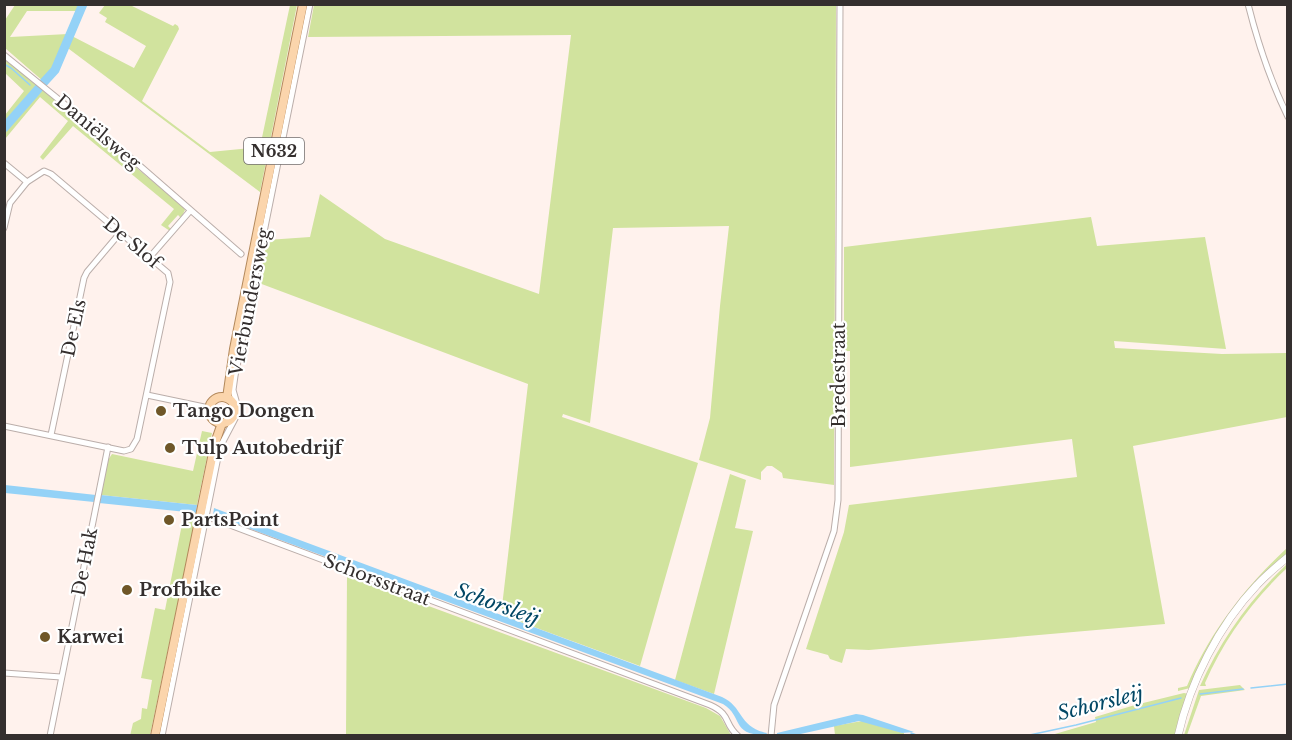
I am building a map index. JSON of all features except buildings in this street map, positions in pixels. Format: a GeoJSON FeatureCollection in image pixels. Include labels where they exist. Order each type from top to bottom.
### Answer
{"type":"FeatureCollection","features":[{"type":"Feature","properties":{"kind":"main road","name":"Vierbundersweg"},"geometry":{"type":"LineString","coordinates":[[224,398],[237,350],[278,147],[297,52],[303,4]]}},
{"type":"Feature","properties":{"kind":"main road","name":"N632"},"geometry":{"type":"LineString","coordinates":[[209,408],[213,400],[224,398],[233,404],[234,413],[230,420],[218,422]]}},
{"type":"Feature","properties":{"kind":"main road"},"geometry":{"type":"LineString","coordinates":[[209,408],[210,415],[218,422]]}},
{"type":"Feature","properties":{"kind":"main road","name":"Vierbundersweg"},"geometry":{"type":"LineString","coordinates":[[155,735],[175,656],[218,422]]}},
{"type":"Feature","properties":{"kind":"main road"},"geometry":{"type":"LineString","coordinates":[[1178,735],[1192,690],[1212,648],[1230,619],[1256,586],[1287,557]]}},
{"type":"Feature","properties":{"kind":"street","name":"Vierbundersweg"},"geometry":{"type":"LineString","coordinates":[[297,52],[310,4]]}},
{"type":"Feature","properties":{"kind":"street","name":"Bredestraat"},"geometry":{"type":"LineString","coordinates":[[771,735],[774,705],[834,531],[838,500],[840,4]]}},
{"type":"Feature","properties":{"kind":"street"},"geometry":{"type":"LineString","coordinates":[[1248,4],[1273,87],[1287,117]]}},
{"type":"Feature","properties":{"kind":"street","name":"Daniëlsweg"},"geometry":{"type":"LineString","coordinates":[[4,56],[132,159],[241,254]]}},
{"type":"Feature","properties":{"kind":"street"},"geometry":{"type":"LineString","coordinates":[[4,163],[27,182],[10,203],[4,228]]}},
{"type":"Feature","properties":{"kind":"street","name":"De Slof"},"geometry":{"type":"LineString","coordinates":[[4,426],[124,451],[131,449],[147,395],[170,282],[168,273],[51,174],[44,171],[27,182]]}},
{"type":"Feature","properties":{"kind":"street"},"geometry":{"type":"LineString","coordinates":[[149,258],[190,211]]}},
{"type":"Feature","properties":{"kind":"street","name":"De Els"},"geometry":{"type":"LineString","coordinates":[[51,435],[84,278],[120,232]]}},
{"type":"Feature","properties":{"kind":"street","name":"Vierbundersweg"},"geometry":{"type":"LineString","coordinates":[[162,735],[175,656],[220,447],[239,411],[233,390],[237,350]]}},
{"type":"Feature","properties":{"kind":"street"},"geometry":{"type":"LineString","coordinates":[[147,395],[209,408]]}},
{"type":"Feature","properties":{"kind":"street","name":"De Hak"},"geometry":{"type":"LineString","coordinates":[[50,735],[108,447]]}},
{"type":"Feature","properties":{"kind":"street","name":"Schorsstraat"},"geometry":{"type":"LineString","coordinates":[[206,516],[710,705],[725,714],[731,729],[738,735]]}},
{"type":"Feature","properties":{"kind":"street"},"geometry":{"type":"LineString","coordinates":[[4,673],[62,677]]}},
{"type":"Feature","properties":{"kind":"green space"},"geometry":{"type":"Polygon","coordinates":[[[15,5],[80,5],[77,11],[27,11],[10,37],[68,34],[134,68],[146,46],[105,22],[107,18],[99,13],[105,5],[130,5],[173,26],[175,24],[178,26],[179,29],[142,101],[210,152],[260,147],[290,5],[297,5],[260,192],[65,46],[53,72],[44,82],[5,48],[5,20],[15,5]]]}},
{"type":"Feature","properties":{"kind":"green space"},"geometry":{"type":"Polygon","coordinates":[[[314,5],[836,5],[834,485],[783,478],[782,473],[772,466],[767,466],[761,472],[761,480],[699,460],[710,418],[729,226],[613,228],[590,423],[563,414],[562,417],[698,463],[640,666],[501,615],[528,384],[259,283],[267,240],[310,237],[320,194],[385,239],[539,294],[571,35],[308,37],[314,5]]]}},
{"type":"Feature","properties":{"kind":"green space"},"geometry":{"type":"Polygon","coordinates":[[[5,57],[183,207],[185,210],[181,218],[178,215],[168,226],[170,231],[161,225],[174,209],[73,126],[43,160],[40,157],[68,121],[40,97],[5,139],[5,115],[24,91],[5,73],[5,57]]]}},
{"type":"Feature","properties":{"kind":"green space"},"geometry":{"type":"Polygon","coordinates":[[[1091,217],[1097,246],[1205,237],[1226,349],[1114,341],[1115,348],[1222,354],[1287,353],[1287,417],[1133,446],[1165,624],[869,650],[846,649],[842,663],[830,659],[828,655],[806,649],[844,532],[849,505],[1077,477],[1072,439],[850,467],[850,351],[844,351],[844,247],[1091,217]]]}},
{"type":"Feature","properties":{"kind":"green space"},"geometry":{"type":"Polygon","coordinates":[[[202,431],[212,433],[197,505],[101,495],[108,460],[112,454],[193,471],[202,431]]]}},
{"type":"Feature","properties":{"kind":"green space"},"geometry":{"type":"Polygon","coordinates":[[[730,474],[746,480],[735,528],[753,531],[714,694],[675,680],[730,474]]]}},
{"type":"Feature","properties":{"kind":"green space"},"geometry":{"type":"Polygon","coordinates":[[[184,514],[196,516],[150,735],[130,736],[133,723],[141,719],[142,708],[147,709],[152,680],[141,678],[155,608],[165,610],[184,514]]]}},
{"type":"Feature","properties":{"kind":"green space"},"geometry":{"type":"Polygon","coordinates":[[[1287,548],[1287,553],[1253,586],[1190,688],[1178,691],[1178,688],[1187,686],[1217,629],[1256,579],[1287,548]]]}},
{"type":"Feature","properties":{"kind":"green space"},"geometry":{"type":"Polygon","coordinates":[[[1287,564],[1287,568],[1251,607],[1230,636],[1205,683],[1206,686],[1200,686],[1217,652],[1238,620],[1287,564]]]}},
{"type":"Feature","properties":{"kind":"green space"},"geometry":{"type":"Polygon","coordinates":[[[347,576],[706,708],[720,716],[731,735],[346,735],[347,576]]]}},
{"type":"Feature","properties":{"kind":"green space"},"geometry":{"type":"Polygon","coordinates":[[[1240,685],[1245,690],[1201,696],[1187,735],[1184,735],[1199,690],[1240,685]]]}},
{"type":"Feature","properties":{"kind":"green space"},"geometry":{"type":"Polygon","coordinates":[[[1184,693],[1188,694],[1175,735],[1048,736],[1096,722],[1095,717],[1184,693]]]}},
{"type":"Feature","properties":{"kind":"green space"},"geometry":{"type":"Polygon","coordinates":[[[862,721],[904,733],[904,735],[835,735],[834,726],[862,721]]]}},
{"type":"Feature","properties":{"kind":"water"},"geometry":{"type":"Polygon","coordinates":[[[5,485],[96,495],[94,502],[5,493],[5,485]]]}},
{"type":"Feature","properties":{"kind":"water"},"geometry":{"type":"Polygon","coordinates":[[[101,495],[197,505],[196,513],[99,503],[101,495]]]}},
{"type":"Feature","properties":{"kind":"water"},"geometry":{"type":"Polygon","coordinates":[[[214,508],[722,697],[734,706],[751,726],[767,733],[766,735],[755,734],[742,729],[734,714],[723,704],[213,515],[214,508]]]}},
{"type":"Feature","properties":{"kind":"water"},"geometry":{"type":"Polygon","coordinates":[[[856,714],[914,732],[902,733],[859,721],[796,735],[777,735],[777,733],[856,714]]]}},
{"type":"Feature","properties":{"kind":"waterway"},"geometry":{"type":"LineString","coordinates":[[44,82],[55,70],[83,4]]}},
{"type":"Feature","properties":{"kind":"waterway"},"geometry":{"type":"LineString","coordinates":[[4,64],[30,85]]}},
{"type":"Feature","properties":{"kind":"waterway"},"geometry":{"type":"LineString","coordinates":[[4,128],[39,88]]}},
{"type":"Feature","properties":{"kind":"waterway","name":"Schorsleij"},"geometry":{"type":"LineString","coordinates":[[1251,688],[1288,684]]}},
{"type":"Feature","properties":{"kind":"waterway","name":"Schorsleij"},"geometry":{"type":"LineString","coordinates":[[1200,694],[1243,689]]}},
{"type":"Feature","properties":{"kind":"waterway","name":"Schorsleij"},"geometry":{"type":"LineString","coordinates":[[1025,736],[1181,698]]}},
{"type":"Feature","properties":{"kind":"waterway","name":"Schorsleij"},"geometry":{"type":"LineString","coordinates":[[911,733],[919,736]]}},
{"type":"Feature","properties":{"kind":"place","name":"Tango Dongen"},"geometry":{"type":"Point","coordinates":[161,411]}},
{"type":"Feature","properties":{"kind":"place","name":"Tulp Autobedrijf"},"geometry":{"type":"Point","coordinates":[170,448]}},
{"type":"Feature","properties":{"kind":"place","name":"PartsPoint"},"geometry":{"type":"Point","coordinates":[169,520]}},
{"type":"Feature","properties":{"kind":"place","name":"Profbike"},"geometry":{"type":"Point","coordinates":[127,590]}},
{"type":"Feature","properties":{"kind":"place","name":"Karwei"},"geometry":{"type":"Point","coordinates":[45,637]}}]}
